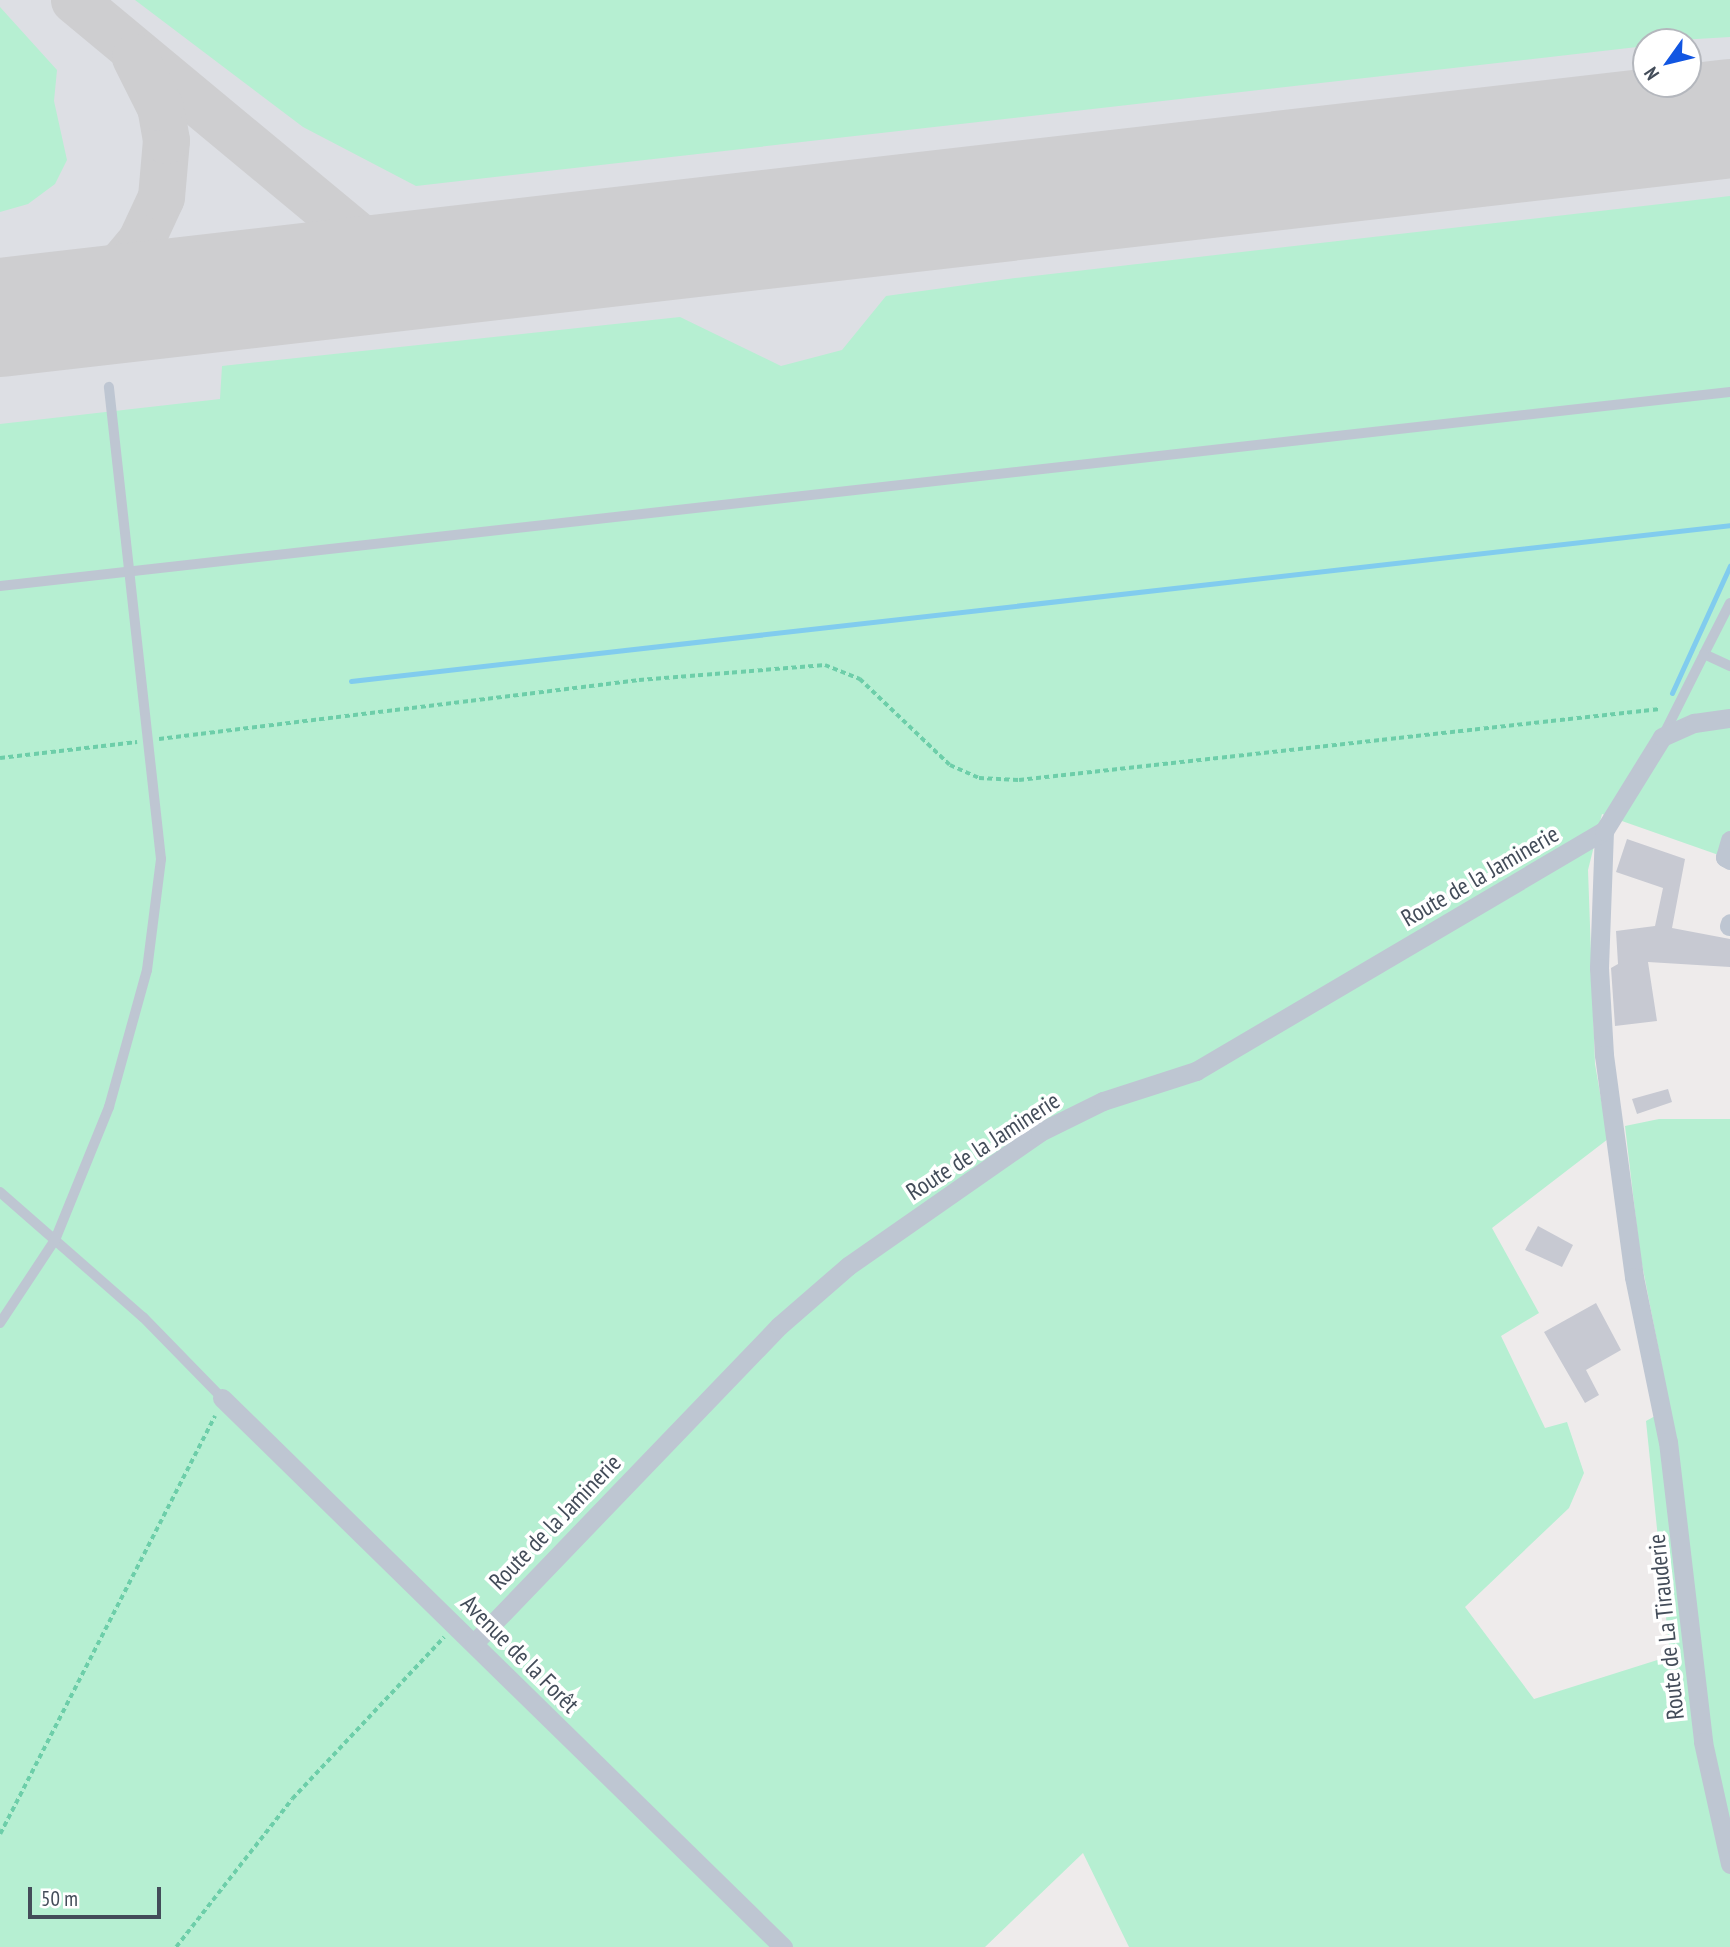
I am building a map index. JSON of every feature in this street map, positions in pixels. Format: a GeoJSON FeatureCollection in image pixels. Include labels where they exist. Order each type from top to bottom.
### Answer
{"type":"FeatureCollection","features":[{"type":"Feature","properties":{"kind":"street"},"geometry":{"type":"LineString","coordinates":[[1662,737],[1695,723],[1730,718]]}},
{"type":"Feature","properties":{"kind":"street","name":"Route de la Jaminerie"},"geometry":{"type":"LineString","coordinates":[[474,1643],[779,1326],[848,1266],[1051,1126],[1103,1101],[1196,1071],[1604,831],[1662,737]]}},
{"type":"Feature","properties":{"kind":"street","name":"Route de La Tirauderie"},"geometry":{"type":"LineString","coordinates":[[1604,831],[1599,968],[1604,1055],[1634,1277],[1657,1383],[1685,1571],[1703,1742],[1730,1864]]}},
{"type":"Feature","properties":{"kind":"street"},"geometry":{"type":"LineString","coordinates":[[1730,840],[1725,857],[1730,860]]}},
{"type":"Feature","properties":{"kind":"street","name":"Avenue de la Forêt"},"geometry":{"type":"LineString","coordinates":[[222,1398],[783,1947]]}},
{"type":"Feature","properties":{"kind":"lane"},"geometry":{"type":"LineString","coordinates":[[0,1323],[54,1240],[109,1107],[148,970],[161,859],[152,740],[109,387]]}},
{"type":"Feature","properties":{"kind":"lane"},"geometry":{"type":"LineString","coordinates":[[0,586],[1730,392]]}},
{"type":"Feature","properties":{"kind":"lane"},"geometry":{"type":"LineString","coordinates":[[1662,737],[1730,603]]}},
{"type":"Feature","properties":{"kind":"lane"},"geometry":{"type":"LineString","coordinates":[[1704,654],[1730,666]]}},
{"type":"Feature","properties":{"kind":"lane"},"geometry":{"type":"LineString","coordinates":[[0,1192],[143,1317],[222,1398]]}},
{"type":"Feature","properties":{"kind":"path"},"geometry":{"type":"LineString","coordinates":[[0,758],[639,680],[825,665],[860,679],[950,765],[979,778],[1019,780],[1678,708]]}},
{"type":"Feature","properties":{"kind":"path"},"geometry":{"type":"LineString","coordinates":[[0,1834],[222,1398]]}},
{"type":"Feature","properties":{"kind":"path"},"geometry":{"type":"LineString","coordinates":[[176,1947],[292,1799],[456,1625]]}},
{"type":"Feature","properties":{"kind":"shaded area"},"geometry":{"type":"Polygon","coordinates":[[[0,0],[1730,0],[1730,707],[0,768],[0,0]]]}},
{"type":"Feature","properties":{"kind":"green space"},"geometry":{"type":"Polygon","coordinates":[[[135,0],[1730,0],[1730,37],[1702,39],[1702,28],[1632,28],[1632,48],[416,186],[303,127],[135,0]]]}},
{"type":"Feature","properties":{"kind":"green space"},"geometry":{"type":"Polygon","coordinates":[[[0,7],[57,70],[54,101],[67,160],[55,184],[28,204],[0,212],[0,7]]]}},
{"type":"Feature","properties":{"kind":"green space"},"geometry":{"type":"Polygon","coordinates":[[[1730,196],[1730,859],[1602,814],[1588,870],[1595,1064],[1608,1139],[1492,1228],[1539,1313],[1501,1336],[1545,1428],[1567,1422],[1584,1473],[1569,1508],[1465,1607],[1534,1699],[1670,1656],[1646,1421],[1670,1408],[1640,1254],[1625,1126],[1659,1119],[1730,1119],[1730,1947],[1129,1947],[1083,1853],[985,1947],[0,1947],[0,424],[220,399],[222,366],[680,317],[781,366],[842,350],[886,296],[1015,278],[1730,196]]]}},
{"type":"Feature","properties":{"kind":"building"},"geometry":{"type":"Polygon","coordinates":[[[1627,839],[1685,859],[1672,928],[1730,939],[1730,967],[1648,962],[1657,1021],[1615,1026],[1611,968],[1618,964],[1616,931],[1655,926],[1663,888],[1616,872],[1627,839]]]}},
{"type":"Feature","properties":{"kind":"building"},"geometry":{"type":"Polygon","coordinates":[[[1668,1089],[1672,1102],[1637,1114],[1632,1099],[1668,1089]]]}},
{"type":"Feature","properties":{"kind":"building"},"geometry":{"type":"Polygon","coordinates":[[[1538,1226],[1573,1245],[1562,1267],[1525,1250],[1538,1226]]]}},
{"type":"Feature","properties":{"kind":"building"},"geometry":{"type":"Polygon","coordinates":[[[1596,1303],[1621,1350],[1586,1370],[1599,1395],[1585,1403],[1544,1332],[1596,1303]]]}},
{"type":"Feature","properties":{"kind":"waterway"},"geometry":{"type":"LineString","coordinates":[[351,681],[1730,525]]}},
{"type":"Feature","properties":{"kind":"waterway"},"geometry":{"type":"LineString","coordinates":[[1672,693],[1730,566]]}},
{"type":"Feature","properties":{"kind":"taxiway"},"geometry":{"type":"LineString","coordinates":[[74,0],[365,242],[412,260],[476,262]]}},
{"type":"Feature","properties":{"kind":"taxiway"},"geometry":{"type":"LineString","coordinates":[[9,316],[58,303],[91,286],[122,263],[141,240],[161,197],[166,140],[160,107],[135,57]]}},
{"type":"Feature","properties":{"kind":"runway"},"geometry":{"type":"LineString","coordinates":[[0,317],[1730,118]]}}]}
